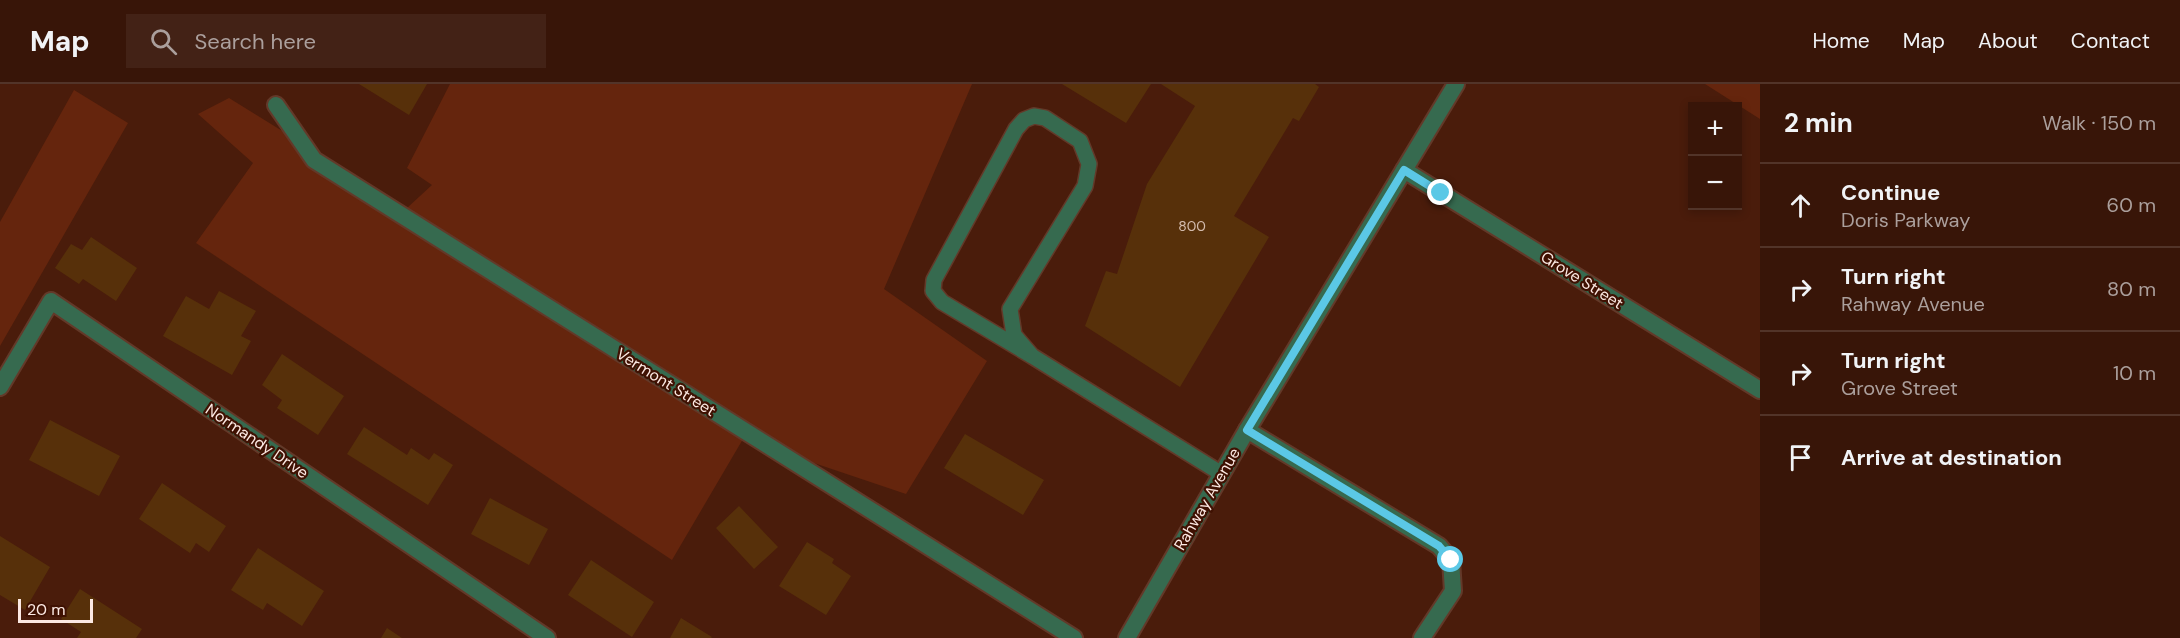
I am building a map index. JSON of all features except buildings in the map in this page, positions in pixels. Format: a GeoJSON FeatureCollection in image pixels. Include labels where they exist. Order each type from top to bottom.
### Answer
{"type":"FeatureCollection","features":[{"type":"Feature","properties":{"kind":"street","name":"Rahway Avenue"},"geometry":{"type":"LineString","coordinates":[[1127,638],[1247,430],[1456,84]]}},
{"type":"Feature","properties":{"kind":"street","name":"Vermont Street"},"geometry":{"type":"LineString","coordinates":[[276,105],[314,160],[1074,638]]}},
{"type":"Feature","properties":{"kind":"street","name":"Grove Street"},"geometry":{"type":"LineString","coordinates":[[1404,170],[1760,390]]}},
{"type":"Feature","properties":{"kind":"street","name":"Normandy Drive"},"geometry":{"type":"LineString","coordinates":[[0,387],[51,300],[547,638]]}},
{"type":"Feature","properties":{"kind":"street"},"geometry":{"type":"LineString","coordinates":[[1247,430],[1439,546],[1451,560],[1452,591],[1422,638]]}},
{"type":"Feature","properties":{"kind":"lane"},"geometry":{"type":"LineString","coordinates":[[1032,356],[1014,334],[1010,309],[1084,186],[1089,164],[1080,141],[1045,118],[1034,116],[1024,120],[1016,129],[934,280],[933,291],[942,302],[1222,474]]}},
{"type":"Feature","properties":{"kind":"shaded area"},"geometry":{"type":"Polygon","coordinates":[[[450,84],[972,84],[884,289],[987,361],[906,494],[743,439],[672,560],[196,243],[253,163],[198,114],[229,98],[407,208],[432,185],[407,168],[450,84]]]}},
{"type":"Feature","properties":{"kind":"shaded area"},"geometry":{"type":"Polygon","coordinates":[[[1705,84],[1760,84],[1760,119],[1742,108],[1742,102],[1733,102],[1705,84]]]}},
{"type":"Feature","properties":{"kind":"shaded area"},"geometry":{"type":"Polygon","coordinates":[[[74,90],[128,123],[0,346],[0,222],[74,90]]]}},
{"type":"Feature","properties":{"kind":"route"},"geometry":{"type":"LineString","coordinates":[[1441,193],[1404,170],[1247,430],[1439,546],[1451,560]]}}]}
